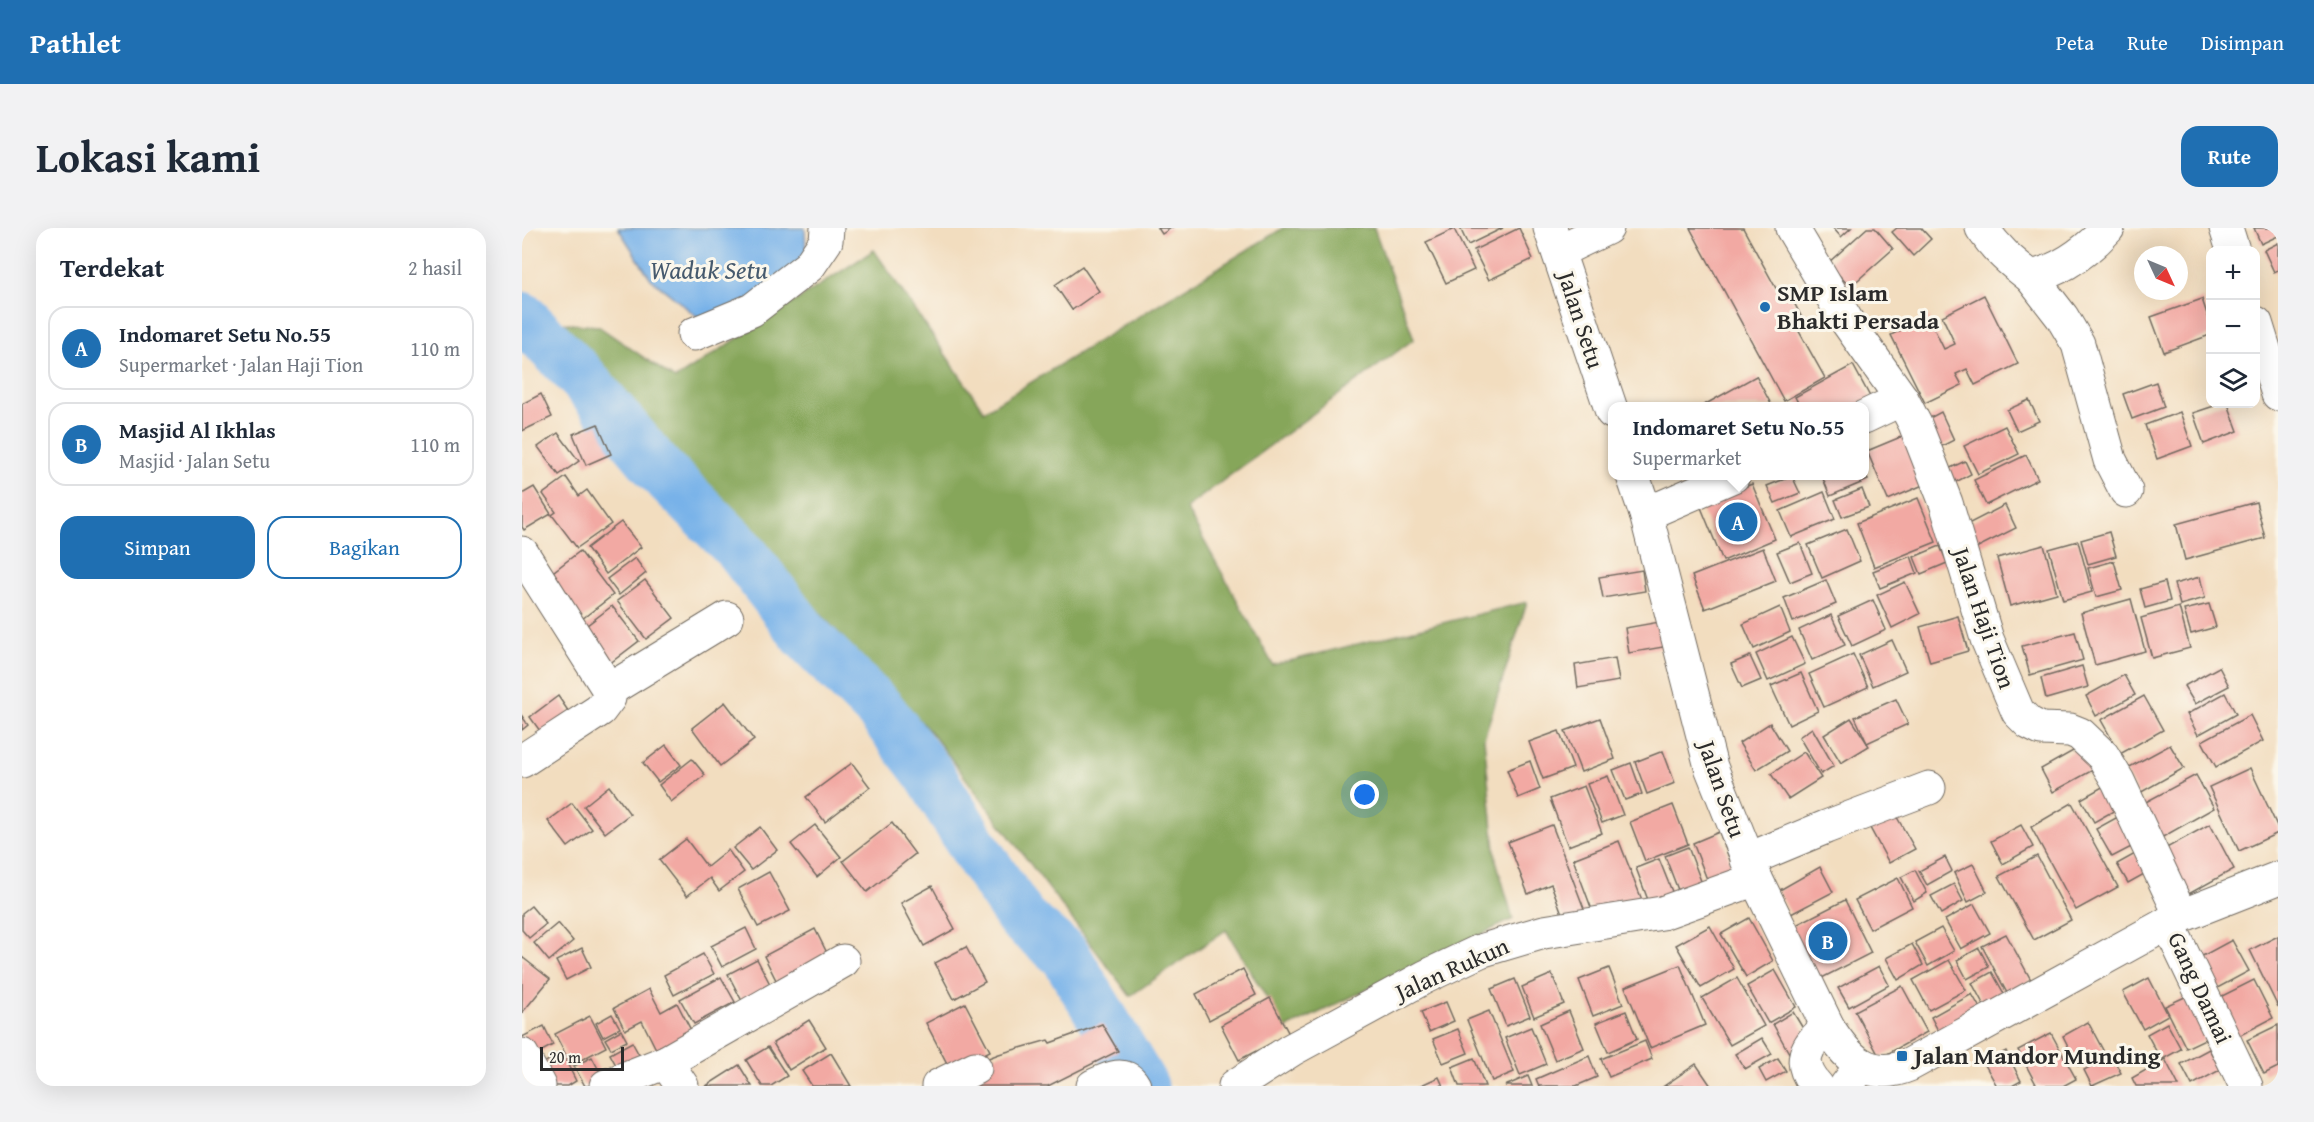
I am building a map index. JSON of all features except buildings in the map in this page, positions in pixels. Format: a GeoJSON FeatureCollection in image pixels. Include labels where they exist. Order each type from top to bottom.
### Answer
{"type":"FeatureCollection","features":[{"type":"Feature","properties":{"kind":"street"},"geometry":{"type":"LineString","coordinates":[[694,334],[752,310],[808,266],[826,241],[827,228]]}},
{"type":"Feature","properties":{"kind":"street"},"geometry":{"type":"LineString","coordinates":[[1554,239],[1606,228]]}},
{"type":"Feature","properties":{"kind":"street","name":"Jalan Haji Tion"},"geometry":{"type":"LineString","coordinates":[[1792,228],[1848,323],[1902,399],[1915,424],[1936,475],[1987,639],[2018,712],[2041,729],[2070,730],[2080,734],[2103,756],[2118,781],[2175,919]]}},
{"type":"Feature","properties":{"kind":"street"},"geometry":{"type":"LineString","coordinates":[[1983,228],[1994,246],[2031,277],[2062,317],[2078,344],[2109,460],[2126,491]]}},
{"type":"Feature","properties":{"kind":"street"},"geometry":{"type":"LineString","coordinates":[[2031,277],[2074,259],[2108,228]]}},
{"type":"Feature","properties":{"kind":"street"},"geometry":{"type":"LineString","coordinates":[[2226,228],[2232,246]]}},
{"type":"Feature","properties":{"kind":"street","name":"Jalan Setu"},"geometry":{"type":"LineString","coordinates":[[1554,239],[1609,402]]}},
{"type":"Feature","properties":{"kind":"street"},"geometry":{"type":"LineString","coordinates":[[2260,335],[2278,394]]}},
{"type":"Feature","properties":{"kind":"street"},"geometry":{"type":"LineString","coordinates":[[1869,415],[1902,399]]}},
{"type":"Feature","properties":{"kind":"street","name":"Jalan Setu"},"geometry":{"type":"LineString","coordinates":[[1634,480],[1646,514],[1711,767],[1752,869],[1828,1027],[1845,1054],[1865,1077]]}},
{"type":"Feature","properties":{"kind":"street"},"geometry":{"type":"LineString","coordinates":[[1646,514],[1723,480]]}},
{"type":"Feature","properties":{"kind":"street"},"geometry":{"type":"LineString","coordinates":[[522,553],[609,690],[609,698],[600,710],[522,761]]}},
{"type":"Feature","properties":{"kind":"street"},"geometry":{"type":"LineString","coordinates":[[609,690],[727,618]]}},
{"type":"Feature","properties":{"kind":"street","name":"Jalan Rukun"},"geometry":{"type":"LineString","coordinates":[[1235,1086],[1291,1050],[1425,977],[1480,951],[1544,932],[1662,914],[1752,869],[1816,831],[1929,788]]}},
{"type":"Feature","properties":{"kind":"street"},"geometry":{"type":"LineString","coordinates":[[1865,1077],[1909,1065],[2175,919],[2278,878]]}},
{"type":"Feature","properties":{"kind":"street","name":"Gang Damai"},"geometry":{"type":"LineString","coordinates":[[2175,919],[2246,1086]]}},
{"type":"Feature","properties":{"kind":"street"},"geometry":{"type":"LineString","coordinates":[[606,1086],[674,1074],[843,961]]}},
{"type":"Feature","properties":{"kind":"street"},"geometry":{"type":"LineString","coordinates":[[1817,1086],[1804,1065],[1807,1051],[1816,1036],[1828,1027]]}},
{"type":"Feature","properties":{"kind":"street"},"geometry":{"type":"LineString","coordinates":[[522,1055],[539,1086]]}},
{"type":"Feature","properties":{"kind":"street"},"geometry":{"type":"LineString","coordinates":[[938,1086],[975,1068]]}},
{"type":"Feature","properties":{"kind":"street"},"geometry":{"type":"LineString","coordinates":[[1093,1086],[1110,1078],[1123,1077],[1132,1082],[1134,1086]]}},
{"type":"Feature","properties":{"kind":"green space"},"geometry":{"type":"Polygon","coordinates":[[[1283,228],[1374,228],[1414,339],[1186,508],[1273,665],[1527,602],[1484,738],[1496,860],[1513,919],[1285,1029],[1226,930],[1130,996],[933,735],[799,591],[560,323],[598,326],[675,379],[874,250],[984,411],[1283,228]]]}},
{"type":"Feature","properties":{"kind":"water","name":"Waduk Setu"},"geometry":{"type":"Polygon","coordinates":[[[618,228],[805,228],[806,256],[752,301],[699,318],[651,279],[618,228]]]}},
{"type":"Feature","properties":{"kind":"waterway"},"geometry":{"type":"LineString","coordinates":[[522,317],[580,375],[657,467],[739,549],[805,635],[880,710],[929,774],[1022,919],[1065,955],[1143,1086]]}},
{"type":"Feature","properties":{"kind":"place","name":"SMP Islam Bhakti Persada"},"geometry":{"type":"Point","coordinates":[1765,307]}},
{"type":"Feature","properties":{"kind":"place","name":"Indomaret Setu No.55"},"geometry":{"type":"Point","coordinates":[1738,522]}},
{"type":"Feature","properties":{"kind":"place","name":"Masjid Al Ikhlas"},"geometry":{"type":"Point","coordinates":[1828,941]}},
{"type":"Feature","properties":{"kind":"place","name":"Jalan Mandor Munding"},"geometry":{"type":"Point","coordinates":[1902,1056]}}]}
